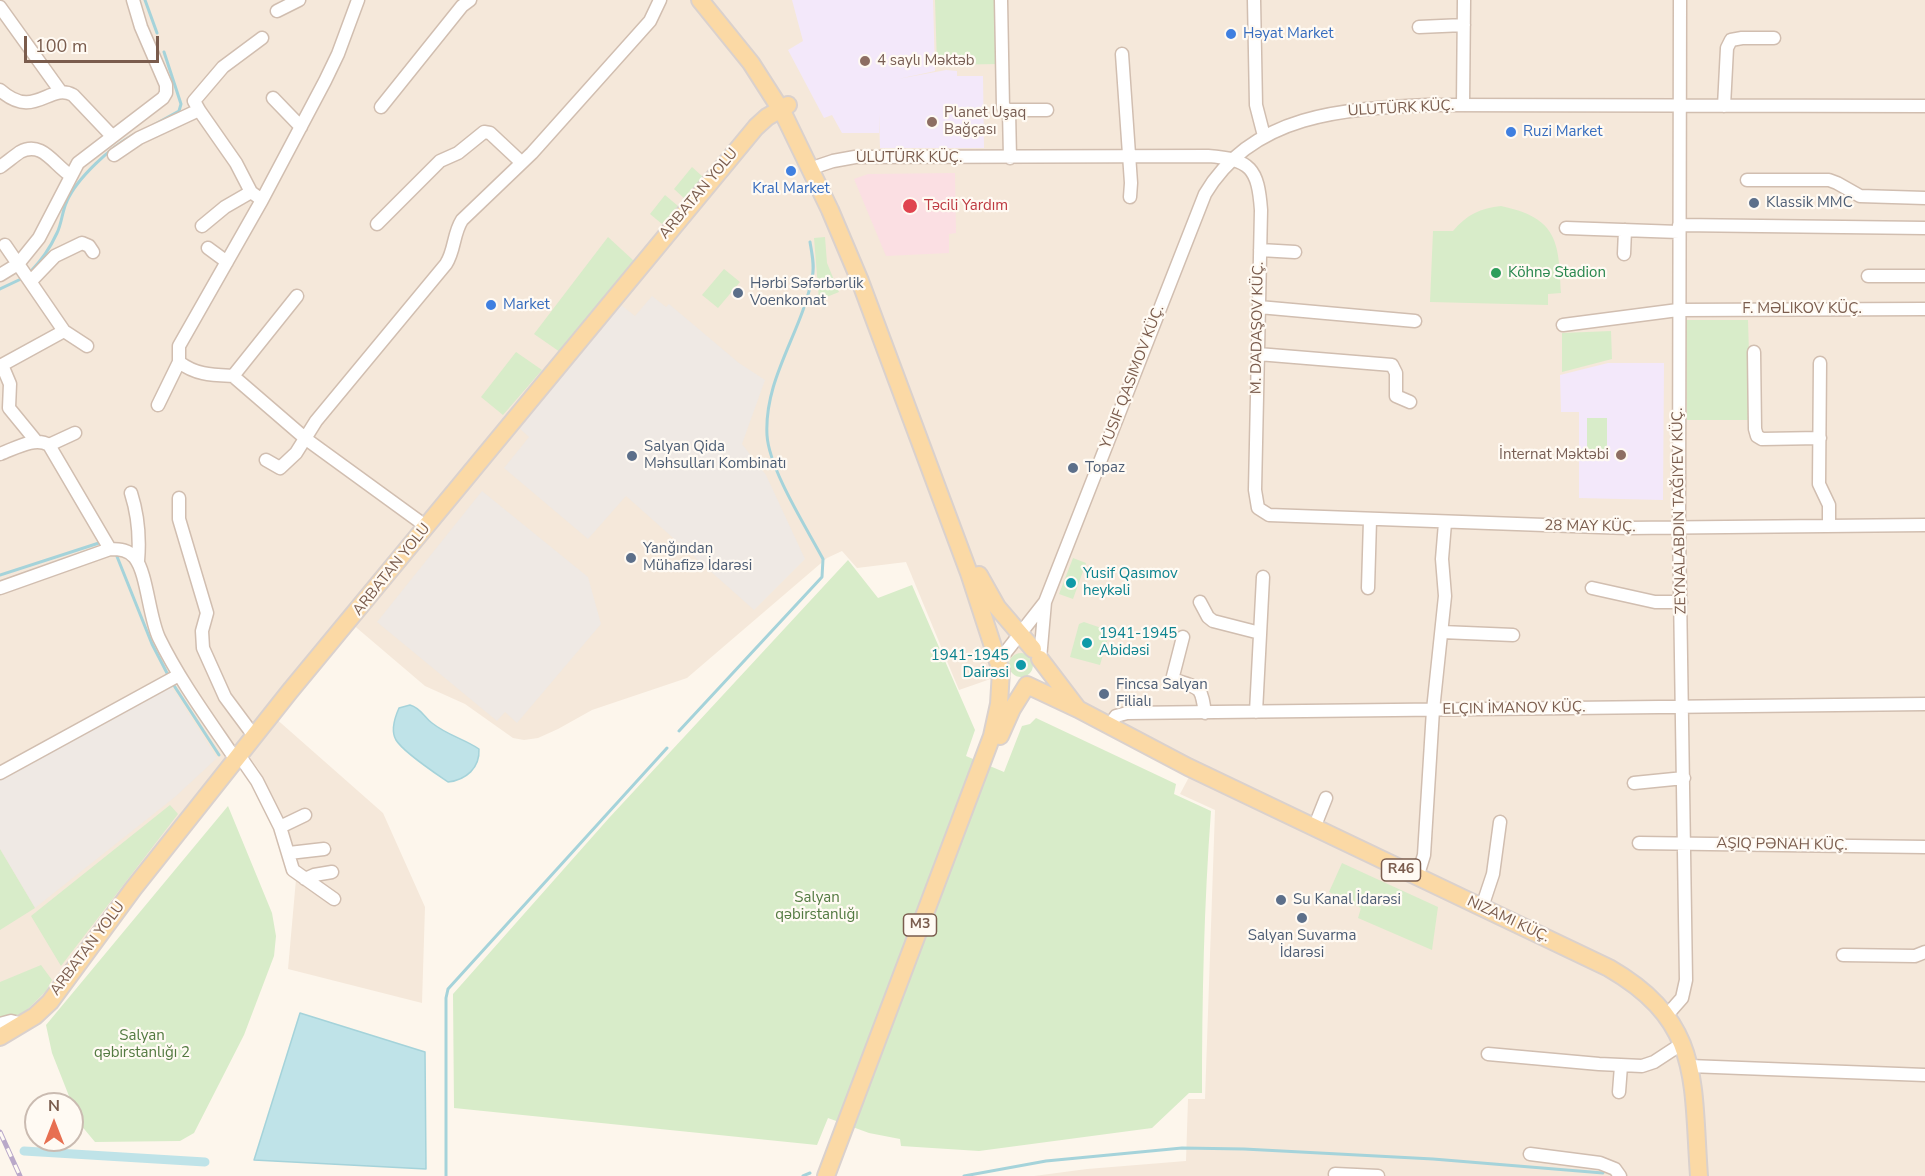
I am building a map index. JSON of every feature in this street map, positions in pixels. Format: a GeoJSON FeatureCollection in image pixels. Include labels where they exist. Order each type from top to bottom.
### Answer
{"type":"FeatureCollection","features":[{"type":"Feature","properties":{"kind":"main road"},"geometry":{"type":"LineString","coordinates":[[700,0],[784,107],[860,280],[966,564],[1001,671],[1008,682],[1020,686],[1027,685]]}},
{"type":"Feature","properties":{"kind":"main road"},"geometry":{"type":"LineString","coordinates":[[710,0],[757,59],[818,166],[866,278],[979,575],[993,601],[1077,709]]}},
{"type":"Feature","properties":{"kind":"main road","name":"ARBATAN YOLU"},"geometry":{"type":"LineString","coordinates":[[0,1037],[35,1016],[50,1002],[128,896],[254,736],[738,147],[761,121],[784,107]]}},
{"type":"Feature","properties":{"kind":"main road"},"geometry":{"type":"LineString","coordinates":[[834,1176],[999,737],[1027,685],[1037,678],[1041,666],[1036,654],[1021,645],[1005,653],[1001,671]]}},
{"type":"Feature","properties":{"kind":"main road","name":"M3"},"geometry":{"type":"LineString","coordinates":[[826,1176],[992,736],[999,704],[1001,671]]}},
{"type":"Feature","properties":{"kind":"main road","name":"NIZAMI KÜÇ."},"geometry":{"type":"LineString","coordinates":[[1027,685],[1188,767],[1625,978],[1650,997],[1667,1015],[1683,1043],[1689,1066]]}},
{"type":"Feature","properties":{"kind":"main road","name":"R46"},"geometry":{"type":"LineString","coordinates":[[1689,1066],[1700,1176]]}},
{"type":"Feature","properties":{"kind":"street"},"geometry":{"type":"LineString","coordinates":[[0,275],[18,264],[39,238],[78,163],[163,98],[166,93],[166,85],[141,27],[133,0]]}},
{"type":"Feature","properties":{"kind":"street"},"geometry":{"type":"LineString","coordinates":[[277,11],[299,0]]}},
{"type":"Feature","properties":{"kind":"street"},"geometry":{"type":"LineString","coordinates":[[158,405],[179,362],[179,346],[301,127],[338,54],[358,0]]}},
{"type":"Feature","properties":{"kind":"street"},"geometry":{"type":"LineString","coordinates":[[381,106],[462,6],[470,0]]}},
{"type":"Feature","properties":{"kind":"street"},"geometry":{"type":"LineString","coordinates":[[266,460],[277,467],[283,466],[296,453],[316,421],[446,264],[454,250],[456,233],[462,220],[521,162],[650,21],[660,0]]}},
{"type":"Feature","properties":{"kind":"street"},"geometry":{"type":"LineString","coordinates":[[1001,0],[1002,104],[1005,110],[1047,110]]}},
{"type":"Feature","properties":{"kind":"street"},"geometry":{"type":"LineString","coordinates":[[1254,0],[1256,105],[1264,136]]}},
{"type":"Feature","properties":{"kind":"street"},"geometry":{"type":"LineString","coordinates":[[1463,105],[1464,0]]}},
{"type":"Feature","properties":{"kind":"street"},"geometry":{"type":"LineString","coordinates":[[1667,1015],[1682,998],[1686,980],[1678,310],[1680,0]]}},
{"type":"Feature","properties":{"kind":"street"},"geometry":{"type":"LineString","coordinates":[[0,8],[60,93]]}},
{"type":"Feature","properties":{"kind":"street"},"geometry":{"type":"LineString","coordinates":[[1419,27],[1464,25]]}},
{"type":"Feature","properties":{"kind":"street"},"geometry":{"type":"LineString","coordinates":[[262,38],[223,67],[194,101],[236,163],[251,192],[262,200]]}},
{"type":"Feature","properties":{"kind":"street"},"geometry":{"type":"LineString","coordinates":[[1724,106],[1726,48],[1731,40],[1774,38]]}},
{"type":"Feature","properties":{"kind":"street"},"geometry":{"type":"LineString","coordinates":[[1122,54],[1130,156],[1130,197]]}},
{"type":"Feature","properties":{"kind":"street"},"geometry":{"type":"LineString","coordinates":[[0,90],[15,101],[22,103],[60,93],[73,95],[112,136]]}},
{"type":"Feature","properties":{"kind":"street"},"geometry":{"type":"LineString","coordinates":[[273,98],[301,127]]}},
{"type":"Feature","properties":{"kind":"street","name":"ULUTÜRK KÜÇ."},"geometry":{"type":"LineString","coordinates":[[818,166],[855,158],[1208,156],[1233,159],[1264,136],[1289,125],[1323,115],[1374,108],[1463,105],[1925,106]]}},
{"type":"Feature","properties":{"kind":"street"},"geometry":{"type":"LineString","coordinates":[[114,155],[139,138],[198,110]]}},
{"type":"Feature","properties":{"kind":"street"},"geometry":{"type":"LineString","coordinates":[[1009,110],[1010,158]]}},
{"type":"Feature","properties":{"kind":"street"},"geometry":{"type":"LineString","coordinates":[[377,224],[440,161],[458,153],[484,132],[490,133],[521,162]]}},
{"type":"Feature","properties":{"kind":"street"},"geometry":{"type":"LineString","coordinates":[[0,167],[22,151],[33,148],[42,150],[70,175]]}},
{"type":"Feature","properties":{"kind":"street"},"geometry":{"type":"LineString","coordinates":[[1036,654],[1045,602],[1198,209],[1211,183],[1233,159]]}},
{"type":"Feature","properties":{"kind":"street","name":"M. DADAŞOV KÜÇ."},"geometry":{"type":"LineString","coordinates":[[1233,159],[1246,165],[1252,171],[1258,182],[1261,210],[1255,490],[1258,508]]}},
{"type":"Feature","properties":{"kind":"street"},"geometry":{"type":"LineString","coordinates":[[1747,180],[1829,180],[1860,196],[1925,198]]}},
{"type":"Feature","properties":{"kind":"street"},"geometry":{"type":"LineString","coordinates":[[202,226],[225,207],[251,192]]}},
{"type":"Feature","properties":{"kind":"street"},"geometry":{"type":"LineString","coordinates":[[1566,228],[1625,230],[1925,228]]}},
{"type":"Feature","properties":{"kind":"street"},"geometry":{"type":"LineString","coordinates":[[1624,254],[1625,230]]}},
{"type":"Feature","properties":{"kind":"street"},"geometry":{"type":"LineString","coordinates":[[31,281],[61,252],[82,243],[89,246],[93,252]]}},
{"type":"Feature","properties":{"kind":"street"},"geometry":{"type":"LineString","coordinates":[[5,245],[64,331],[87,346]]}},
{"type":"Feature","properties":{"kind":"street"},"geometry":{"type":"LineString","coordinates":[[208,248],[227,262]]}},
{"type":"Feature","properties":{"kind":"street"},"geometry":{"type":"LineString","coordinates":[[1260,250],[1295,252]]}},
{"type":"Feature","properties":{"kind":"street"},"geometry":{"type":"LineString","coordinates":[[1868,276],[1925,276]]}},
{"type":"Feature","properties":{"kind":"street"},"geometry":{"type":"LineString","coordinates":[[233,376],[297,296]]}},
{"type":"Feature","properties":{"kind":"street"},"geometry":{"type":"LineString","coordinates":[[1259,307],[1415,321]]}},
{"type":"Feature","properties":{"kind":"street","name":"F. MƏLIKOV KÜÇ."},"geometry":{"type":"LineString","coordinates":[[1563,325],[1678,310],[1925,309]]}},
{"type":"Feature","properties":{"kind":"street"},"geometry":{"type":"LineString","coordinates":[[36,441],[9,408],[10,384],[1,364],[64,331]]}},
{"type":"Feature","properties":{"kind":"street"},"geometry":{"type":"LineString","coordinates":[[1754,352],[1757,436],[1762,439],[1820,438]]}},
{"type":"Feature","properties":{"kind":"street"},"geometry":{"type":"LineString","coordinates":[[1258,354],[1392,365],[1396,373],[1396,396],[1410,402]]}},
{"type":"Feature","properties":{"kind":"street"},"geometry":{"type":"LineString","coordinates":[[179,362],[189,370],[202,374],[233,376],[306,439],[427,527]]}},
{"type":"Feature","properties":{"kind":"street"},"geometry":{"type":"LineString","coordinates":[[1820,363],[1820,483],[1829,505],[1829,526]]}},
{"type":"Feature","properties":{"kind":"street"},"geometry":{"type":"LineString","coordinates":[[50,445],[75,433]]}},
{"type":"Feature","properties":{"kind":"street"},"geometry":{"type":"LineString","coordinates":[[0,454],[36,441],[44,441],[50,445],[110,549]]}},
{"type":"Feature","properties":{"kind":"street"},"geometry":{"type":"LineString","coordinates":[[131,493],[136,509],[138,561],[154,624],[178,675],[257,781],[280,827],[293,870],[334,899]]}},
{"type":"Feature","properties":{"kind":"street"},"geometry":{"type":"LineString","coordinates":[[179,498],[178,519],[207,614],[202,631],[204,648],[225,696],[254,736]]}},
{"type":"Feature","properties":{"kind":"street","name":"28 MAY KÜÇ."},"geometry":{"type":"LineString","coordinates":[[1258,508],[1269,515],[1279,517],[1576,527],[1925,525]]}},
{"type":"Feature","properties":{"kind":"street"},"geometry":{"type":"LineString","coordinates":[[1368,588],[1370,520]]}},
{"type":"Feature","properties":{"kind":"street"},"geometry":{"type":"LineString","coordinates":[[1417,878],[1424,855],[1433,710],[1445,596],[1442,559],[1445,523]]}},
{"type":"Feature","properties":{"kind":"street"},"geometry":{"type":"LineString","coordinates":[[0,588],[110,549],[129,552],[138,561]]}},
{"type":"Feature","properties":{"kind":"street"},"geometry":{"type":"LineString","coordinates":[[1256,712],[1263,577]]}},
{"type":"Feature","properties":{"kind":"street"},"geometry":{"type":"LineString","coordinates":[[1592,588],[1655,602],[1681,602]]}},
{"type":"Feature","properties":{"kind":"street"},"geometry":{"type":"LineString","coordinates":[[1005,653],[1045,602]]}},
{"type":"Feature","properties":{"kind":"street"},"geometry":{"type":"LineString","coordinates":[[1200,602],[1208,617],[1213,621],[1260,633]]}},
{"type":"Feature","properties":{"kind":"street"},"geometry":{"type":"LineString","coordinates":[[1442,632],[1513,635]]}},
{"type":"Feature","properties":{"kind":"street"},"geometry":{"type":"LineString","coordinates":[[1183,637],[1173,676],[1175,680],[1197,687],[1202,693],[1205,713]]}},
{"type":"Feature","properties":{"kind":"street"},"geometry":{"type":"LineString","coordinates":[[0,773],[178,675]]}},
{"type":"Feature","properties":{"kind":"street","name":"ELÇIN İMANOV KÜÇ."},"geometry":{"type":"LineString","coordinates":[[1109,726],[1121,713],[1925,704]]}},
{"type":"Feature","properties":{"kind":"street"},"geometry":{"type":"LineString","coordinates":[[1634,783],[1684,778]]}},
{"type":"Feature","properties":{"kind":"street"},"geometry":{"type":"LineString","coordinates":[[1314,828],[1326,798]]}},
{"type":"Feature","properties":{"kind":"street"},"geometry":{"type":"LineString","coordinates":[[280,827],[305,815]]}},
{"type":"Feature","properties":{"kind":"street"},"geometry":{"type":"LineString","coordinates":[[1482,907],[1492,874],[1500,822]]}},
{"type":"Feature","properties":{"kind":"street"},"geometry":{"type":"LineString","coordinates":[[1639,843],[1925,848]]}},
{"type":"Feature","properties":{"kind":"street"},"geometry":{"type":"LineString","coordinates":[[289,853],[324,849]]}},
{"type":"Feature","properties":{"kind":"street"},"geometry":{"type":"LineString","coordinates":[[305,879],[314,874],[332,872]]}},
{"type":"Feature","properties":{"kind":"street"},"geometry":{"type":"LineString","coordinates":[[1843,955],[1924,955]]}},
{"type":"Feature","properties":{"kind":"street"},"geometry":{"type":"LineString","coordinates":[[0,1024],[11,1021],[23,1024]]}},
{"type":"Feature","properties":{"kind":"street"},"geometry":{"type":"LineString","coordinates":[[1488,1054],[1642,1066],[1654,1062],[1683,1043]]}},
{"type":"Feature","properties":{"kind":"street"},"geometry":{"type":"LineString","coordinates":[[1619,1092],[1621,1066]]}},
{"type":"Feature","properties":{"kind":"street"},"geometry":{"type":"LineString","coordinates":[[1689,1066],[1925,1075]]}},
{"type":"Feature","properties":{"kind":"street"},"geometry":{"type":"LineString","coordinates":[[1530,1154],[1600,1163],[1615,1169],[1620,1176]]}},
{"type":"Feature","properties":{"kind":"street"},"geometry":{"type":"LineString","coordinates":[[1335,1174],[1378,1176]]}},
{"type":"Feature","properties":{"kind":"shaded area"},"geometry":{"type":"Polygon","coordinates":[[[0,0],[1925,0],[1925,1176],[1034,1176],[1186,1161],[1188,1099],[1205,1099],[1215,810],[1180,794],[1197,762],[1096,711],[1072,693],[1045,660],[959,690],[906,562],[857,568],[842,551],[827,558],[687,678],[592,710],[538,738],[524,740],[513,738],[465,704],[425,686],[344,617],[265,709],[383,813],[425,907],[422,1003],[288,969],[297,868],[281,814],[259,770],[242,747],[36,1009],[0,1031],[0,0]]]}},
{"type":"Feature","properties":{"kind":"shaded area","name":"4 saylı Məktəb"},"geometry":{"type":"Polygon","coordinates":[[[792,0],[933,0],[935,71],[898,79],[946,70],[957,71],[957,76],[983,76],[984,148],[880,148],[879,114],[879,133],[842,133],[832,115],[824,118],[788,50],[803,41],[792,0]]]}},
{"type":"Feature","properties":{"kind":"shaded area","name":"Təcili Yardım"},"geometry":{"type":"Polygon","coordinates":[[[955,173],[956,233],[949,234],[949,253],[886,256],[854,179],[868,174],[955,173]]]}},
{"type":"Feature","properties":{"kind":"shaded area","name":"Salyan Qida Məhsulları Kombinatı"},"geometry":{"type":"Polygon","coordinates":[[[652,296],[666,307],[669,304],[739,363],[765,380],[742,444],[766,475],[805,559],[754,610],[626,496],[588,539],[504,468],[529,437],[518,427],[621,305],[635,316],[652,296]]]}},
{"type":"Feature","properties":{"kind":"shaded area","name":"İnternat Məktəbi"},"geometry":{"type":"Polygon","coordinates":[[[1608,363],[1664,363],[1663,500],[1579,498],[1579,412],[1561,412],[1560,375],[1608,363]]]}},
{"type":"Feature","properties":{"kind":"shaded area"},"geometry":{"type":"Polygon","coordinates":[[[482,491],[588,577],[601,624],[517,723],[505,712],[497,721],[377,622],[482,491]]]}},
{"type":"Feature","properties":{"kind":"shaded area"},"geometry":{"type":"Polygon","coordinates":[[[171,686],[217,758],[175,797],[35,908],[0,849],[0,778],[171,686]]]}},
{"type":"Feature","properties":{"kind":"green space"},"geometry":{"type":"Polygon","coordinates":[[[935,0],[998,0],[999,64],[937,65],[935,0]]]}},
{"type":"Feature","properties":{"kind":"green space"},"geometry":{"type":"Polygon","coordinates":[[[692,167],[703,177],[685,199],[674,189],[692,167]]]}},
{"type":"Feature","properties":{"kind":"green space"},"geometry":{"type":"Polygon","coordinates":[[[665,195],[678,206],[662,224],[650,214],[665,195]]]}},
{"type":"Feature","properties":{"kind":"green space","name":"Köhnə Stadion"},"geometry":{"type":"Polygon","coordinates":[[[1501,206],[1534,217],[1545,225],[1552,235],[1559,260],[1561,293],[1548,294],[1548,305],[1430,302],[1433,231],[1453,231],[1474,213],[1501,206]]]}},
{"type":"Feature","properties":{"kind":"green space"},"geometry":{"type":"Polygon","coordinates":[[[608,237],[634,261],[560,352],[534,334],[608,237]]]}},
{"type":"Feature","properties":{"kind":"green space"},"geometry":{"type":"Polygon","coordinates":[[[825,237],[827,263],[839,292],[819,300],[814,238],[825,237]]]}},
{"type":"Feature","properties":{"kind":"green space"},"geometry":{"type":"Polygon","coordinates":[[[724,269],[740,282],[718,308],[702,295],[724,269]]]}},
{"type":"Feature","properties":{"kind":"green space"},"geometry":{"type":"Polygon","coordinates":[[[1686,320],[1748,320],[1751,420],[1687,420],[1686,320]]]}},
{"type":"Feature","properties":{"kind":"green space"},"geometry":{"type":"Polygon","coordinates":[[[1611,331],[1612,359],[1562,372],[1562,333],[1611,331]]]}},
{"type":"Feature","properties":{"kind":"green space"},"geometry":{"type":"Polygon","coordinates":[[[516,352],[542,370],[503,415],[481,397],[516,352]]]}},
{"type":"Feature","properties":{"kind":"green space"},"geometry":{"type":"Polygon","coordinates":[[[1587,418],[1607,418],[1607,450],[1587,449],[1587,418]]]}},
{"type":"Feature","properties":{"kind":"green space"},"geometry":{"type":"Polygon","coordinates":[[[1073,558],[1086,563],[1073,599],[1059,594],[1073,558]]]}},
{"type":"Feature","properties":{"kind":"green space","name":"Salyan qəbirstanlığı"},"geometry":{"type":"Polygon","coordinates":[[[848,560],[878,598],[912,585],[975,730],[966,756],[1004,772],[1022,726],[1030,724],[1036,718],[1176,784],[1174,794],[1211,811],[1204,952],[1202,1093],[1189,1093],[1152,1128],[979,1151],[901,1146],[900,1139],[869,1133],[828,1118],[817,1145],[454,1108],[453,994],[609,818],[848,560]]]}},
{"type":"Feature","properties":{"kind":"green space"},"geometry":{"type":"Polygon","coordinates":[[[1084,622],[1110,631],[1100,665],[1070,657],[1079,624],[1084,622]]]}},
{"type":"Feature","properties":{"kind":"green space"},"geometry":{"type":"Polygon","coordinates":[[[1021,653],[1030,656],[1033,665],[1030,674],[1021,677],[1012,674],[1009,665],[1012,656],[1021,653]]]}},
{"type":"Feature","properties":{"kind":"green space"},"geometry":{"type":"Polygon","coordinates":[[[170,805],[178,814],[61,966],[31,916],[170,805]]]}},
{"type":"Feature","properties":{"kind":"green space","name":"Salyan qəbirstanlığı 2"},"geometry":{"type":"Polygon","coordinates":[[[228,806],[272,913],[276,936],[274,956],[244,1035],[194,1133],[180,1141],[95,1142],[84,1129],[84,1092],[67,1092],[52,1053],[46,1025],[228,806]]]}},
{"type":"Feature","properties":{"kind":"green space"},"geometry":{"type":"Polygon","coordinates":[[[0,849],[35,908],[0,930],[0,849]]]}},
{"type":"Feature","properties":{"kind":"green space"},"geometry":{"type":"Polygon","coordinates":[[[1342,863],[1438,907],[1432,950],[1358,918],[1361,908],[1329,892],[1342,863]]]}},
{"type":"Feature","properties":{"kind":"green space"},"geometry":{"type":"Polygon","coordinates":[[[41,965],[52,980],[46,991],[24,1013],[0,1021],[0,982],[41,965]]]}},
{"type":"Feature","properties":{"kind":"water"},"geometry":{"type":"Polygon","coordinates":[[[410,705],[417,708],[438,727],[479,749],[477,762],[471,772],[461,779],[448,782],[400,745],[393,732],[395,719],[399,708],[410,705]]]}},
{"type":"Feature","properties":{"kind":"water"},"geometry":{"type":"Polygon","coordinates":[[[300,1013],[425,1052],[426,1169],[254,1160],[300,1013]]]}},
{"type":"Feature","properties":{"kind":"waterway"},"geometry":{"type":"LineString","coordinates":[[145,0],[157,33]]}},
{"type":"Feature","properties":{"kind":"waterway"},"geometry":{"type":"LineString","coordinates":[[150,127],[179,111],[181,104],[164,52]]}},
{"type":"Feature","properties":{"kind":"waterway"},"geometry":{"type":"LineString","coordinates":[[31,271],[55,238],[65,205],[78,183],[105,155],[133,135]]}},
{"type":"Feature","properties":{"kind":"waterway"},"geometry":{"type":"LineString","coordinates":[[679,731],[822,577],[823,559],[781,481],[769,449],[767,435],[771,394],[807,298],[813,274],[810,242]]}},
{"type":"Feature","properties":{"kind":"waterway"},"geometry":{"type":"LineString","coordinates":[[0,289],[21,279]]}},
{"type":"Feature","properties":{"kind":"waterway"},"geometry":{"type":"LineString","coordinates":[[0,575],[99,543]]}},
{"type":"Feature","properties":{"kind":"waterway"},"geometry":{"type":"LineString","coordinates":[[116,554],[152,644],[168,675]]}},
{"type":"Feature","properties":{"kind":"waterway"},"geometry":{"type":"LineString","coordinates":[[173,684],[219,755]]}},
{"type":"Feature","properties":{"kind":"waterway"},"geometry":{"type":"LineString","coordinates":[[446,1176],[446,998],[448,989],[667,748]]}},
{"type":"Feature","properties":{"kind":"waterway"},"geometry":{"type":"LineString","coordinates":[[964,1176],[1046,1161],[1182,1148],[1433,1159],[1603,1173]]}},
{"type":"Feature","properties":{"kind":"waterway"},"geometry":{"type":"LineString","coordinates":[[40,1152],[205,1162]]}},
{"type":"Feature","properties":{"kind":"waterway"},"geometry":{"type":"LineString","coordinates":[[803,1176],[810,1173]]}},
{"type":"Feature","properties":{"kind":"railway"},"geometry":{"type":"LineString","coordinates":[[0,1132],[20,1176]]}},
{"type":"Feature","properties":{"kind":"place","name":"Həyat Market"},"geometry":{"type":"Point","coordinates":[1231,34]}},
{"type":"Feature","properties":{"kind":"place","name":"4 saylı Məktəb"},"geometry":{"type":"Point","coordinates":[865,61]}},
{"type":"Feature","properties":{"kind":"place","name":"Planet Uşaq Bağçası"},"geometry":{"type":"Point","coordinates":[932,122]}},
{"type":"Feature","properties":{"kind":"place","name":"Ruzi Market"},"geometry":{"type":"Point","coordinates":[1511,132]}},
{"type":"Feature","properties":{"kind":"place","name":"Kral Market"},"geometry":{"type":"Point","coordinates":[791,171]}},
{"type":"Feature","properties":{"kind":"place","name":"Klassik MMC"},"geometry":{"type":"Point","coordinates":[1754,203]}},
{"type":"Feature","properties":{"kind":"place","name":"Təcili Yardım"},"geometry":{"type":"Point","coordinates":[910,206]}},
{"type":"Feature","properties":{"kind":"place","name":"Köhnə Stadion"},"geometry":{"type":"Point","coordinates":[1496,273]}},
{"type":"Feature","properties":{"kind":"place","name":"Hərbi Səfərbərlik Voenkomat"},"geometry":{"type":"Point","coordinates":[738,293]}},
{"type":"Feature","properties":{"kind":"place","name":"Market"},"geometry":{"type":"Point","coordinates":[491,305]}},
{"type":"Feature","properties":{"kind":"place","name":"İnternat Məktəbi"},"geometry":{"type":"Point","coordinates":[1621,455]}},
{"type":"Feature","properties":{"kind":"place","name":"Salyan Qida Məhsulları Kombinatı"},"geometry":{"type":"Point","coordinates":[632,456]}},
{"type":"Feature","properties":{"kind":"place","name":"Topaz"},"geometry":{"type":"Point","coordinates":[1073,468]}},
{"type":"Feature","properties":{"kind":"place","name":"Yanğından Mühafizə İdarəsi"},"geometry":{"type":"Point","coordinates":[631,558]}},
{"type":"Feature","properties":{"kind":"place","name":"Yusif Qasımov heykəli"},"geometry":{"type":"Point","coordinates":[1071,583]}},
{"type":"Feature","properties":{"kind":"place","name":"1941-1945 Abidəsi"},"geometry":{"type":"Point","coordinates":[1087,643]}},
{"type":"Feature","properties":{"kind":"place","name":"1941-1945 Dairəsi"},"geometry":{"type":"Point","coordinates":[1021,665]}},
{"type":"Feature","properties":{"kind":"place","name":"Fincsa Salyan Filialı"},"geometry":{"type":"Point","coordinates":[1104,694]}},
{"type":"Feature","properties":{"kind":"place","name":"Su Kanal İdarəsi"},"geometry":{"type":"Point","coordinates":[1281,900]}},
{"type":"Feature","properties":{"kind":"place","name":"Salyan Suvarma İdarəsi"},"geometry":{"type":"Point","coordinates":[1302,918]}}]}
